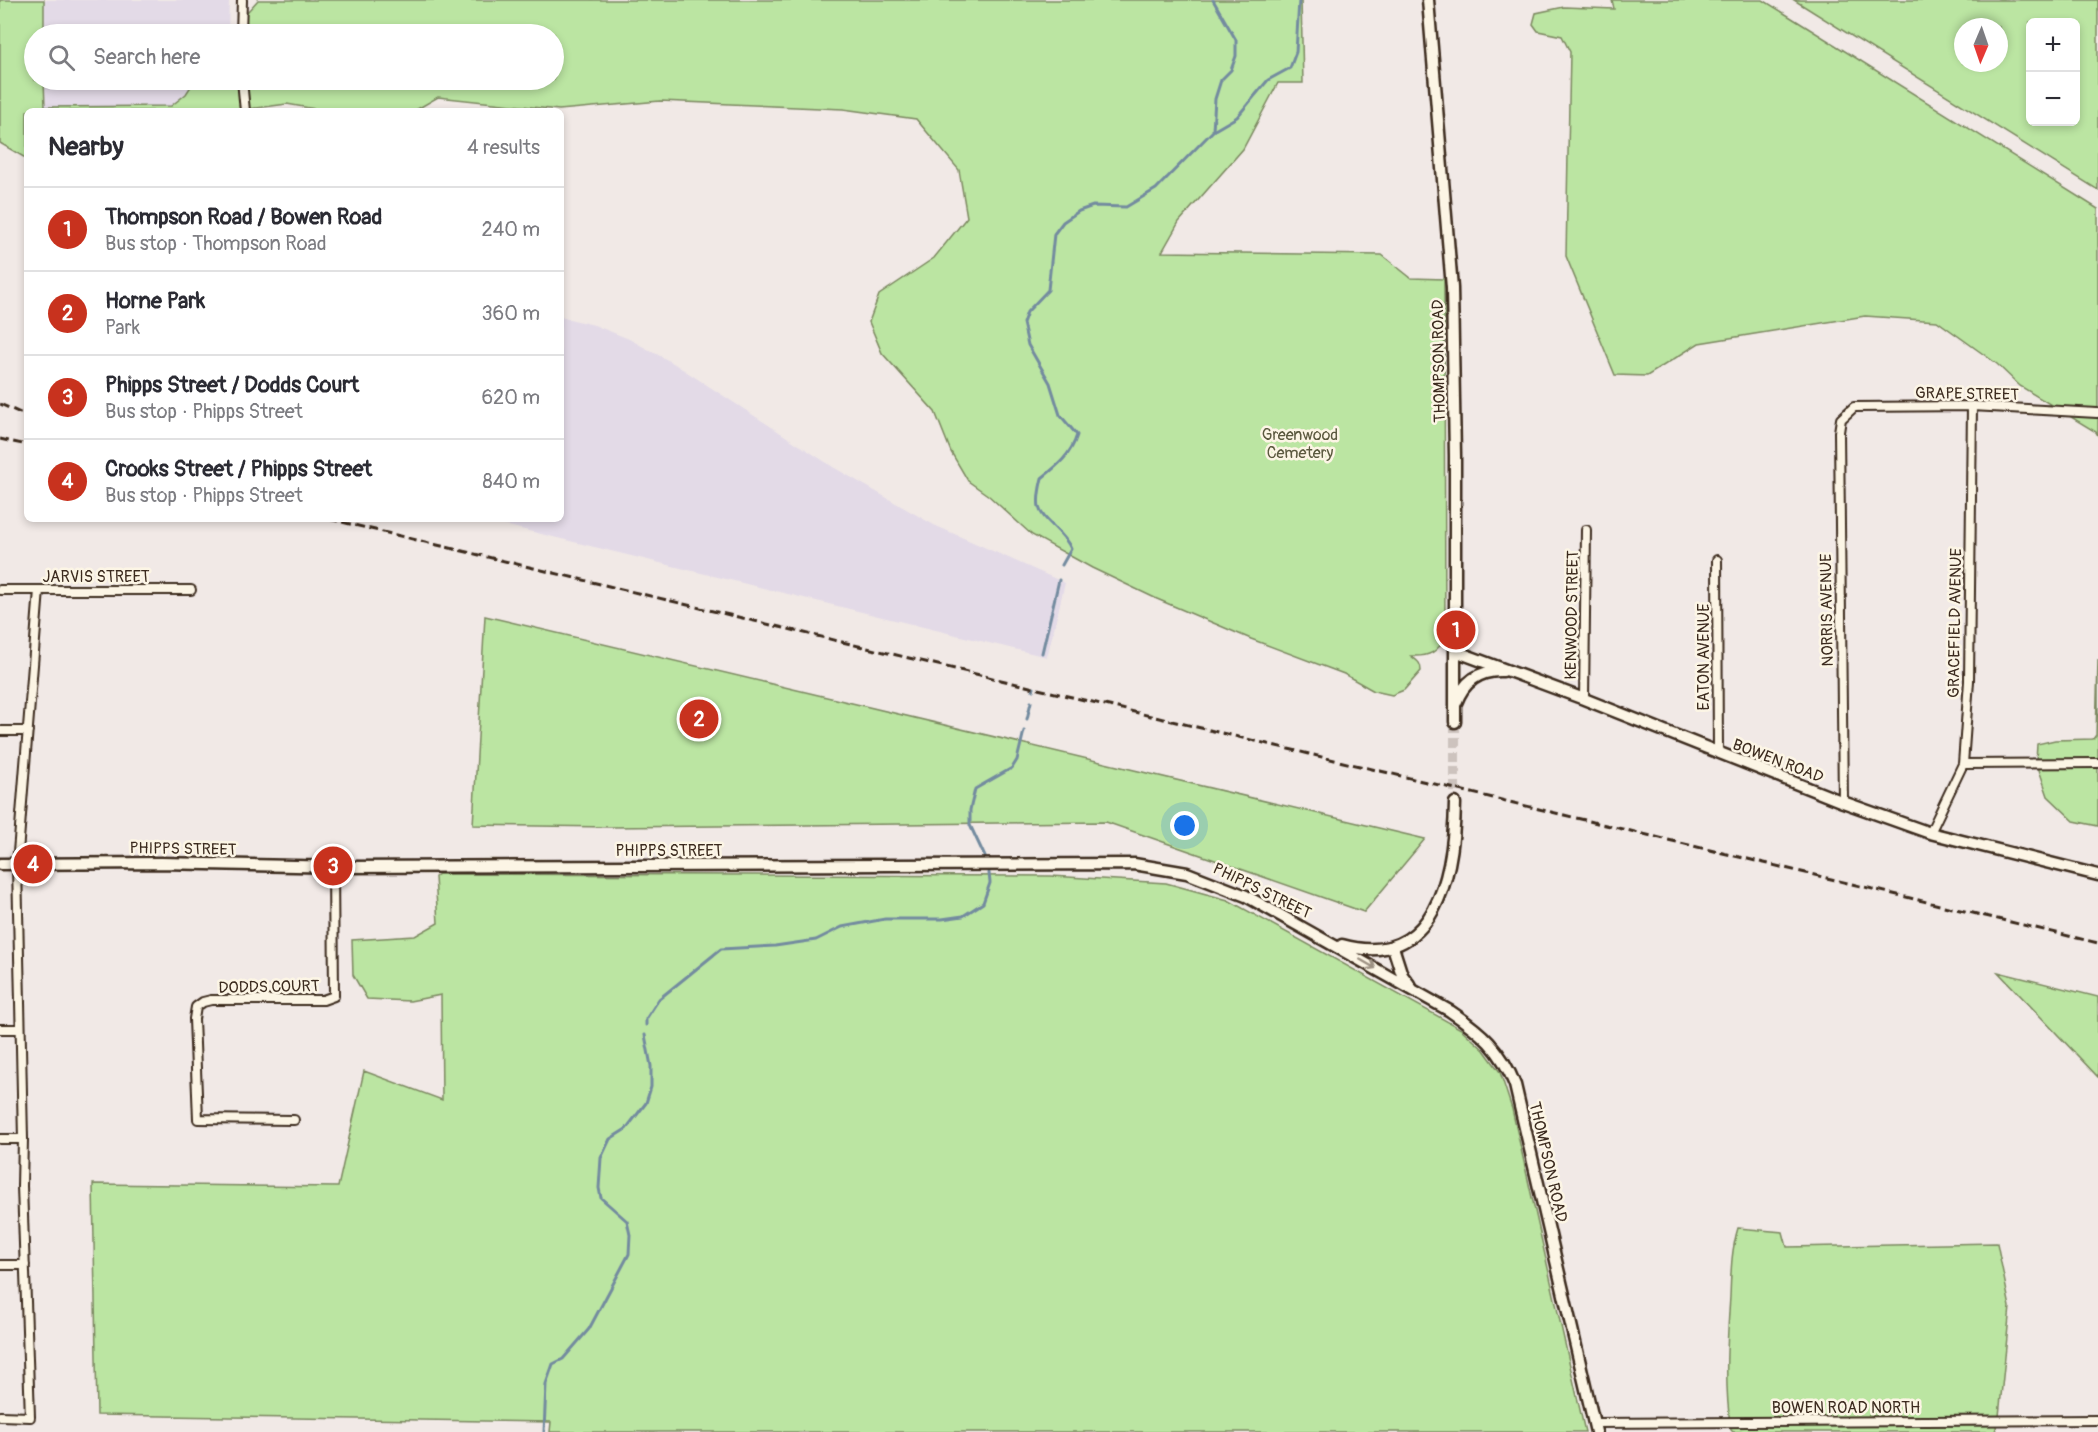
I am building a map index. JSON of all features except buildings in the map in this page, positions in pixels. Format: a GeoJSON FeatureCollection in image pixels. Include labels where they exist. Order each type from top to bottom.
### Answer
{"type":"FeatureCollection","features":[{"type":"Feature","properties":{"kind":"main road","name":"THOMPSON ROAD"},"geometry":{"type":"LineString","coordinates":[[1428,0],[1452,288],[1454,719],[1459,696],[1475,677],[1492,671],[1524,676]]}},
{"type":"Feature","properties":{"kind":"main road","name":"BOWEN ROAD"},"geometry":{"type":"LineString","coordinates":[[1455,651],[1584,699],[1843,802],[1930,833],[2098,875]]}},
{"type":"Feature","properties":{"kind":"main road"},"geometry":{"type":"LineString","coordinates":[[1322,938],[1353,948],[1379,949],[1393,947],[1408,940],[1420,929],[1440,897],[1453,853],[1455,803]]}},
{"type":"Feature","properties":{"kind":"main road","name":"PHIPPS STREET"},"geometry":{"type":"LineString","coordinates":[[0,864],[333,866],[1134,864],[1187,873],[1211,881],[1246,896],[1322,938]]}},
{"type":"Feature","properties":{"kind":"main road"},"geometry":{"type":"LineString","coordinates":[[1322,938],[1414,990]]}},
{"type":"Feature","properties":{"kind":"main road","name":"THOMPSON ROAD"},"geometry":{"type":"LineString","coordinates":[[1393,947],[1402,975],[1414,990],[1476,1029],[1508,1066],[1515,1085],[1595,1428]]}},
{"type":"Feature","properties":{"kind":"street"},"geometry":{"type":"LineString","coordinates":[[242,0],[242,24]]}},
{"type":"Feature","properties":{"kind":"street"},"geometry":{"type":"LineString","coordinates":[[243,90],[245,108]]}},
{"type":"Feature","properties":{"kind":"street","name":"GRAPE STREET"},"geometry":{"type":"LineString","coordinates":[[1841,418],[1854,407],[1972,406],[2097,413]]}},
{"type":"Feature","properties":{"kind":"street","name":"GRACEFIELD AVENUE"},"geometry":{"type":"LineString","coordinates":[[1930,833],[1963,764],[1969,681],[1972,406]]}},
{"type":"Feature","properties":{"kind":"street","name":"NORRIS AVENUE"},"geometry":{"type":"LineString","coordinates":[[1841,418],[1839,432],[1843,802]]}},
{"type":"Feature","properties":{"kind":"street","name":"KENWOOD STREET"},"geometry":{"type":"LineString","coordinates":[[1584,699],[1586,530]]}},
{"type":"Feature","properties":{"kind":"street","name":"EATON AVENUE"},"geometry":{"type":"LineString","coordinates":[[1717,560],[1718,753]]}},
{"type":"Feature","properties":{"kind":"street","name":"JARVIS STREET"},"geometry":{"type":"LineString","coordinates":[[0,590],[191,590]]}},
{"type":"Feature","properties":{"kind":"street"},"geometry":{"type":"LineString","coordinates":[[0,1416],[30,1417],[22,1186],[17,865],[39,590]]}},
{"type":"Feature","properties":{"kind":"street"},"geometry":{"type":"LineString","coordinates":[[0,731],[28,731]]}},
{"type":"Feature","properties":{"kind":"street"},"geometry":{"type":"LineString","coordinates":[[1963,764],[2098,763]]}},
{"type":"Feature","properties":{"kind":"street","name":"DODDS COURT"},"geometry":{"type":"LineString","coordinates":[[294,1120],[198,1119],[194,1030],[196,1007],[211,1000],[323,1000],[334,996],[333,866]]}},
{"type":"Feature","properties":{"kind":"street"},"geometry":{"type":"LineString","coordinates":[[0,1029],[20,1029]]}},
{"type":"Feature","properties":{"kind":"street"},"geometry":{"type":"LineString","coordinates":[[0,1139],[23,1139]]}},
{"type":"Feature","properties":{"kind":"street"},"geometry":{"type":"LineString","coordinates":[[0,1265],[25,1265]]}},
{"type":"Feature","properties":{"kind":"street","name":"BOWEN ROAD NORTH"},"geometry":{"type":"LineString","coordinates":[[1595,1428],[2098,1420]]}},
{"type":"Feature","properties":{"kind":"shaded area"},"geometry":{"type":"Polygon","coordinates":[[[44,0],[229,0],[228,24],[44,24],[44,0]]]}},
{"type":"Feature","properties":{"kind":"shaded area"},"geometry":{"type":"Polygon","coordinates":[[[44,90],[189,90],[171,106],[45,107],[44,90]]]}},
{"type":"Feature","properties":{"kind":"shaded area"},"geometry":{"type":"Polygon","coordinates":[[[564,318],[594,325],[629,339],[673,363],[833,467],[934,525],[1065,583],[1047,657],[491,522],[564,522],[564,318]]]}},
{"type":"Feature","properties":{"kind":"green space","name":"Greenwood Cemetery"},"geometry":{"type":"Polygon","coordinates":[[[0,0],[44,0],[44,24],[24,24],[24,90],[44,90],[45,107],[171,106],[189,90],[564,90],[564,24],[236,24],[258,0],[1301,0],[1303,83],[1278,83],[1243,149],[1179,222],[1162,252],[1382,255],[1411,278],[1444,279],[1445,636],[1440,646],[1433,652],[1423,656],[1411,656],[1419,664],[1421,671],[1404,690],[1392,695],[1374,691],[1344,674],[1251,639],[1157,599],[1092,568],[1032,535],[989,496],[968,481],[951,452],[935,412],[882,353],[869,322],[879,295],[934,258],[967,217],[959,170],[916,119],[843,109],[660,101],[564,110],[438,97],[419,108],[309,108],[287,104],[256,108],[24,108],[24,157],[0,143],[0,0]]]}},
{"type":"Feature","properties":{"kind":"green space"},"geometry":{"type":"Polygon","coordinates":[[[1612,0],[1763,0],[2098,209],[2098,436],[2096,432],[2020,386],[1997,364],[1937,321],[1865,316],[1699,343],[1647,376],[1615,375],[1566,256],[1570,52],[1562,36],[1538,31],[1533,24],[1536,13],[1564,7],[1614,9],[1612,0]]]}},
{"type":"Feature","properties":{"kind":"green space"},"geometry":{"type":"Polygon","coordinates":[[[1794,0],[2098,0],[2098,190],[1794,0]]]}},
{"type":"Feature","properties":{"kind":"green space"},"geometry":{"type":"Polygon","coordinates":[[[485,616],[1425,839],[1364,912],[1106,822],[610,827],[473,825],[485,616]]]}},
{"type":"Feature","properties":{"kind":"green space"},"geometry":{"type":"Polygon","coordinates":[[[2098,660],[2098,826],[2074,821],[2048,796],[2036,761],[2037,744],[2055,740],[2093,739],[2096,735],[2098,660]]]}},
{"type":"Feature","properties":{"kind":"green space"},"geometry":{"type":"Polygon","coordinates":[[[439,874],[1051,876],[1166,883],[1228,900],[1461,1029],[1484,1050],[1500,1072],[1512,1109],[1585,1432],[550,1432],[551,1422],[97,1415],[93,1184],[338,1187],[364,1071],[442,1100],[441,995],[410,1001],[367,999],[353,975],[352,940],[415,936],[438,923],[435,877],[439,874]]]}},
{"type":"Feature","properties":{"kind":"green space"},"geometry":{"type":"Polygon","coordinates":[[[1998,972],[2098,997],[2098,1077],[1998,972]]]}},
{"type":"Feature","properties":{"kind":"green space"},"geometry":{"type":"Polygon","coordinates":[[[1738,1228],[1783,1232],[1787,1247],[1997,1243],[2010,1307],[1999,1416],[1995,1432],[1733,1432],[1727,1397],[1727,1347],[1732,1262],[1738,1228]]]}},
{"type":"Feature","properties":{"kind":"waterway"},"geometry":{"type":"LineString","coordinates":[[1213,0],[1236,40],[1236,56],[1231,70],[1221,80],[1215,99],[1213,130]]}},
{"type":"Feature","properties":{"kind":"waterway"},"geometry":{"type":"LineString","coordinates":[[1062,565],[1071,549],[1064,537],[1041,512],[1039,496],[1042,478],[1067,454],[1077,435],[1060,415],[1050,383],[1028,345],[1023,323],[1027,312],[1048,290],[1054,234],[1063,222],[1079,211],[1093,206],[1126,207],[1156,189],[1213,131],[1237,117],[1268,80],[1290,68],[1296,52],[1299,0]]}},
{"type":"Feature","properties":{"kind":"waterway"},"geometry":{"type":"LineString","coordinates":[[1042,653],[1059,580]]}},
{"type":"Feature","properties":{"kind":"waterway"},"geometry":{"type":"LineString","coordinates":[[1027,719],[1031,702]]}},
{"type":"Feature","properties":{"kind":"waterway"},"geometry":{"type":"LineString","coordinates":[[985,857],[970,825],[970,810],[975,789],[1012,768],[1017,760],[1024,731]]}},
{"type":"Feature","properties":{"kind":"waterway"},"geometry":{"type":"LineString","coordinates":[[646,1025],[646,1019],[659,999],[721,949],[775,946],[816,940],[842,927],[885,919],[942,919],[963,916],[983,903],[990,883],[989,873]]}},
{"type":"Feature","properties":{"kind":"waterway"},"geometry":{"type":"LineString","coordinates":[[544,1432],[546,1384],[553,1364],[563,1359],[589,1329],[629,1254],[630,1235],[627,1221],[601,1198],[599,1188],[601,1158],[610,1139],[626,1129],[646,1103],[651,1087],[651,1066],[645,1035]]}},
{"type":"Feature","properties":{"kind":"tunnel"},"geometry":{"type":"LineString","coordinates":[[1455,722],[1455,803]]}},
{"type":"Feature","properties":{"kind":"railway"},"geometry":{"type":"LineString","coordinates":[[0,404],[24,415]]}},
{"type":"Feature","properties":{"kind":"railway"},"geometry":{"type":"LineString","coordinates":[[0,439],[24,444]]}},
{"type":"Feature","properties":{"kind":"railway"},"geometry":{"type":"LineString","coordinates":[[342,522],[2098,943]]}},
{"type":"Feature","properties":{"kind":"place","name":"Thompson Road / Bowen Road"},"geometry":{"type":"Point","coordinates":[1456,630]}},
{"type":"Feature","properties":{"kind":"place","name":"Horne Park"},"geometry":{"type":"Point","coordinates":[699,719]}},
{"type":"Feature","properties":{"kind":"place","name":"Crooks Street / Phipps Street"},"geometry":{"type":"Point","coordinates":[33,864]}},
{"type":"Feature","properties":{"kind":"place","name":"Phipps Street / Dodds Court"},"geometry":{"type":"Point","coordinates":[333,866]}}]}
